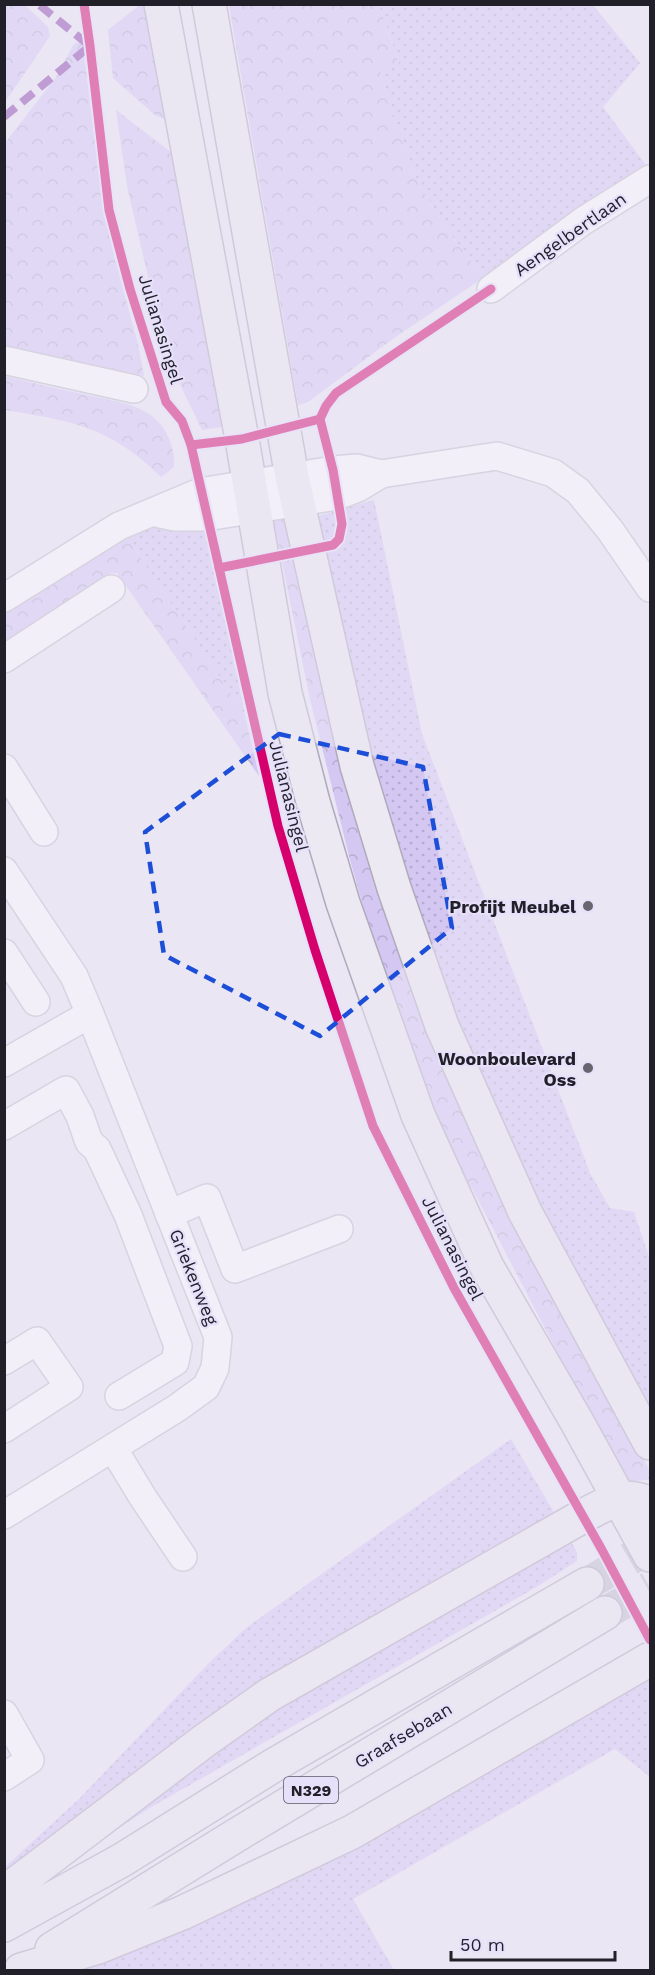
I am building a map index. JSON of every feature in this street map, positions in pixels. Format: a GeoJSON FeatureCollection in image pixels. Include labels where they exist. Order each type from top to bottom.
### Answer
{"type":"FeatureCollection","features":[{"type":"Feature","properties":{"kind":"main road","name":"Julianasingel"},"geometry":{"type":"LineString","coordinates":[[160,4],[252,497],[285,693],[313,802],[347,913],[418,1115],[487,1267],[577,1422],[640,1506],[651,1555]]}},
{"type":"Feature","properties":{"kind":"main road"},"geometry":{"type":"LineString","coordinates":[[209,4],[295,490],[357,766],[394,888],[442,1026],[525,1212],[651,1443]]}},
{"type":"Feature","properties":{"kind":"main road"},"geometry":{"type":"LineString","coordinates":[[4,1893],[204,1741],[269,1695],[583,1516],[640,1506]]}},
{"type":"Feature","properties":{"kind":"main road","name":"Graafsebaan"},"geometry":{"type":"LineString","coordinates":[[4,1926],[122,1860],[274,1765],[588,1584]]}},
{"type":"Feature","properties":{"kind":"main road","name":"Graafsebaan"},"geometry":{"type":"LineString","coordinates":[[20,1971],[235,1836],[605,1613]]}},
{"type":"Feature","properties":{"kind":"main road","name":"N329"},"geometry":{"type":"LineString","coordinates":[[20,1971],[98,1947],[182,1913],[352,1832],[651,1659]]}},
{"type":"Feature","properties":{"kind":"street","name":"Aengelbertlaan"},"geometry":{"type":"LineString","coordinates":[[491,289],[583,221],[651,179]]}},
{"type":"Feature","properties":{"kind":"street"},"geometry":{"type":"LineString","coordinates":[[4,360],[134,389]]}},
{"type":"Feature","properties":{"kind":"street"},"geometry":{"type":"LineString","coordinates":[[4,598],[135,518],[155,513],[175,517],[206,517],[252,497],[295,490],[337,496],[358,488],[381,474],[497,456],[553,473],[578,491],[610,530],[651,588]]}},
{"type":"Feature","properties":{"kind":"street"},"geometry":{"type":"LineString","coordinates":[[4,659],[111,589]]}},
{"type":"Feature","properties":{"kind":"street"},"geometry":{"type":"LineString","coordinates":[[4,768],[44,832]]}},
{"type":"Feature","properties":{"kind":"street","name":"Griekenweg"},"geometry":{"type":"LineString","coordinates":[[4,871],[74,976],[218,1337],[215,1368],[206,1387],[177,1408],[4,1515]]}},
{"type":"Feature","properties":{"kind":"street"},"geometry":{"type":"LineString","coordinates":[[4,952],[36,1002]]}},
{"type":"Feature","properties":{"kind":"street"},"geometry":{"type":"LineString","coordinates":[[4,1063],[90,1014]]}},
{"type":"Feature","properties":{"kind":"street"},"geometry":{"type":"LineString","coordinates":[[4,1126],[66,1090],[80,1116],[88,1142],[98,1149],[128,1215],[178,1346],[175,1362],[119,1396]]}},
{"type":"Feature","properties":{"kind":"street"},"geometry":{"type":"LineString","coordinates":[[128,1215],[207,1198],[235,1269],[339,1229]]}},
{"type":"Feature","properties":{"kind":"street"},"geometry":{"type":"LineString","coordinates":[[4,1361],[37,1341],[69,1387],[4,1429]]}},
{"type":"Feature","properties":{"kind":"street"},"geometry":{"type":"LineString","coordinates":[[113,1448],[183,1557]]}},
{"type":"Feature","properties":{"kind":"street"},"geometry":{"type":"LineString","coordinates":[[4,1714],[30,1760],[4,1777]]}},
{"type":"Feature","properties":{"kind":"highlighted area"},"geometry":{"type":"Polygon","coordinates":[[[279,734],[423,767],[452,928],[320,1036],[164,955],[145,832],[279,734]]]}},
{"type":"Feature","properties":{"kind":"green space"},"geometry":{"type":"Polygon","coordinates":[[[5,4],[25,5],[48,27],[50,36],[5,102],[5,4]]]}},
{"type":"Feature","properties":{"kind":"green space"},"geometry":{"type":"Polygon","coordinates":[[[140,5],[150,5],[171,122],[155,115],[113,78],[108,30],[140,5]]]}},
{"type":"Feature","properties":{"kind":"green space"},"geometry":{"type":"Polygon","coordinates":[[[229,5],[379,5],[399,64],[380,71],[400,136],[418,183],[452,236],[483,278],[394,338],[308,402],[298,405],[229,5]]]}},
{"type":"Feature","properties":{"kind":"green space"},"geometry":{"type":"Polygon","coordinates":[[[379,5],[593,5],[640,63],[603,107],[645,164],[483,278],[452,236],[418,183],[400,136],[380,71],[399,63],[379,5]]]}},
{"type":"Feature","properties":{"kind":"green space"},"geometry":{"type":"Polygon","coordinates":[[[82,40],[104,209],[144,376],[5,346],[5,143],[56,77],[74,44],[82,40]]]}},
{"type":"Feature","properties":{"kind":"green space"},"geometry":{"type":"Polygon","coordinates":[[[116,110],[176,156],[221,411],[221,427],[202,430],[178,380],[163,341],[127,186],[116,110]]]}},
{"type":"Feature","properties":{"kind":"green space"},"geometry":{"type":"Polygon","coordinates":[[[5,376],[122,403],[146,412],[163,427],[172,446],[174,467],[161,477],[125,447],[89,429],[51,418],[5,410],[5,376]]]}},
{"type":"Feature","properties":{"kind":"green space"},"geometry":{"type":"Polygon","coordinates":[[[374,500],[422,734],[590,1173],[610,1208],[634,1212],[650,1260],[650,1410],[589,1308],[467,1057],[382,803],[348,660],[318,516],[374,500]]]}},
{"type":"Feature","properties":{"kind":"green space"},"geometry":{"type":"Polygon","coordinates":[[[291,515],[331,726],[551,1292],[650,1471],[650,1479],[629,1482],[564,1365],[474,1192],[428,1111],[383,977],[350,860],[310,699],[273,518],[291,515]]]}},
{"type":"Feature","properties":{"kind":"green space"},"geometry":{"type":"Polygon","coordinates":[[[160,524],[203,524],[208,531],[245,715],[124,533],[160,524]]]}},
{"type":"Feature","properties":{"kind":"green space"},"geometry":{"type":"Polygon","coordinates":[[[124,533],[245,715],[259,776],[117,573],[110,573],[5,642],[5,607],[124,533]]]}},
{"type":"Feature","properties":{"kind":"green space"},"geometry":{"type":"Polygon","coordinates":[[[511,1439],[577,1552],[577,1561],[533,1589],[153,1806],[5,1901],[5,1867],[80,1798],[208,1664],[246,1628],[511,1439]]]}},
{"type":"Feature","properties":{"kind":"green space"},"geometry":{"type":"Polygon","coordinates":[[[650,1679],[650,1777],[615,1749],[353,1899],[394,1970],[67,1970],[414,1815],[650,1679]]]}},
{"type":"Feature","properties":{"kind":"tunnel"},"geometry":{"type":"LineString","coordinates":[[587,1584],[650,1547]]}},
{"type":"Feature","properties":{"kind":"tunnel"},"geometry":{"type":"LineString","coordinates":[[605,1613],[650,1588]]}},
{"type":"Feature","properties":{"kind":"marked path"},"geometry":{"type":"LineString","coordinates":[[4,117],[90,46],[38,4]]}},
{"type":"Feature","properties":{"kind":"cycle path"},"geometry":{"type":"LineString","coordinates":[[84,4],[109,210],[130,289],[166,402],[182,421],[191,445],[278,826],[315,950],[373,1126],[454,1288],[602,1550],[650,1640]]}},
{"type":"Feature","properties":{"kind":"cycle path"},"geometry":{"type":"LineString","coordinates":[[219,568],[333,545],[339,539],[342,524],[333,470],[320,419],[326,406],[336,393],[491,289]]}},
{"type":"Feature","properties":{"kind":"cycle path"},"geometry":{"type":"LineString","coordinates":[[191,445],[242,439],[320,419]]}},
{"type":"Feature","properties":{"kind":"place","name":"Profijt Meubel"},"geometry":{"type":"Point","coordinates":[588,906]}},
{"type":"Feature","properties":{"kind":"place","name":"Woonboulevard Oss"},"geometry":{"type":"Point","coordinates":[588,1068]}}]}
